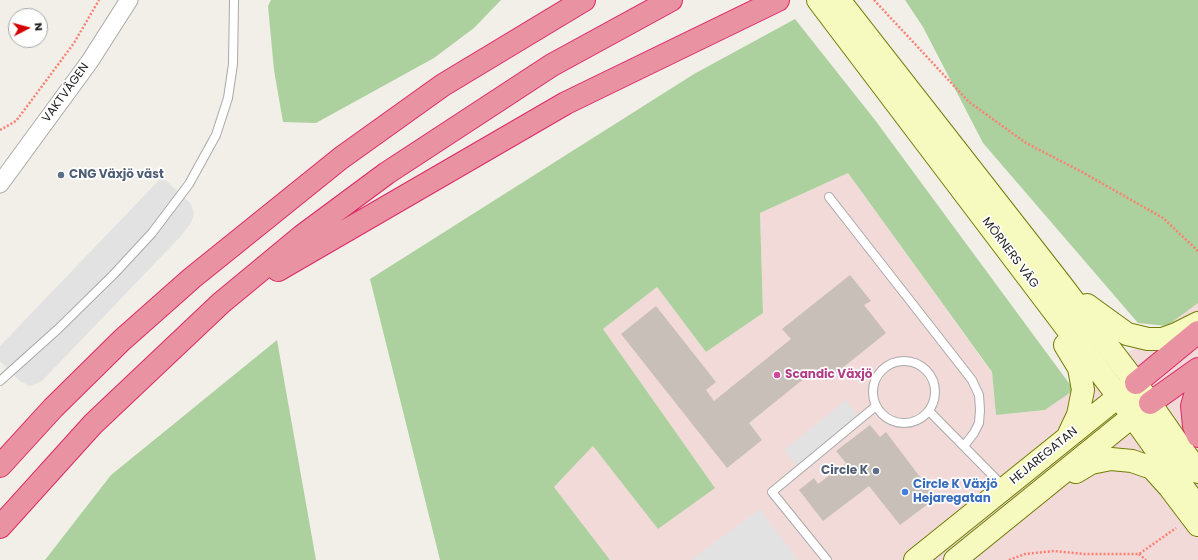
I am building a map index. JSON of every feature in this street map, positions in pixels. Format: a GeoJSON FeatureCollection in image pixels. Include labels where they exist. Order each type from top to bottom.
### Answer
{"type":"FeatureCollection","features":[{"type":"Feature","properties":{"kind":"highway"},"geometry":{"type":"LineString","coordinates":[[0,466],[53,408],[122,340],[192,278],[334,163],[443,85],[584,0]]}},
{"type":"Feature","properties":{"kind":"highway"},"geometry":{"type":"LineString","coordinates":[[0,527],[94,424],[221,303],[302,236],[387,173],[552,65],[671,0]]}},
{"type":"Feature","properties":{"kind":"highway"},"geometry":{"type":"LineString","coordinates":[[221,303],[566,103],[778,0]]}},
{"type":"Feature","properties":{"kind":"highway"},"geometry":{"type":"LineString","coordinates":[[1136,383],[1198,332]]}},
{"type":"Feature","properties":{"kind":"highway"},"geometry":{"type":"LineString","coordinates":[[1150,403],[1198,369]]}},
{"type":"Feature","properties":{"kind":"highway"},"geometry":{"type":"LineString","coordinates":[[1198,385],[1192,406],[1194,426],[1198,436]]}},
{"type":"Feature","properties":{"kind":"main road","name":"MÖRNERS VÄG"},"geometry":{"type":"LineString","coordinates":[[827,2],[1060,283],[1136,383],[1198,472]]}},
{"type":"Feature","properties":{"kind":"main road","name":"MÖRNERS VÄG"},"geometry":{"type":"LineString","coordinates":[[827,2],[1041,294],[1133,416],[1198,508]]}},
{"type":"Feature","properties":{"kind":"main road"},"geometry":{"type":"LineString","coordinates":[[1060,283],[1118,329],[1135,337],[1162,339],[1198,323]]}},
{"type":"Feature","properties":{"kind":"main road"},"geometry":{"type":"LineString","coordinates":[[1041,294],[1039,308],[1074,358],[1082,378],[1082,390],[1078,415],[1067,437]]}},
{"type":"Feature","properties":{"kind":"main road","name":"HEJAREGATAN"},"geometry":{"type":"LineString","coordinates":[[915,560],[1136,383]]}},
{"type":"Feature","properties":{"kind":"main road","name":"HEJAREGATAN"},"geometry":{"type":"LineString","coordinates":[[955,560],[1150,403]]}},
{"type":"Feature","properties":{"kind":"main road"},"geometry":{"type":"LineString","coordinates":[[1029,500],[1059,485],[1091,463],[1101,460],[1119,459],[1141,463],[1152,468],[1170,488],[1189,525]]}},
{"type":"Feature","properties":{"kind":"street","name":"VAKTVÄGEN"},"geometry":{"type":"LineString","coordinates":[[0,184],[90,61],[129,0]]}},
{"type":"Feature","properties":{"kind":"lane"},"geometry":{"type":"LineString","coordinates":[[0,381],[58,330],[114,274],[152,233],[189,184],[216,135],[228,98],[232,64],[234,0]]}},
{"type":"Feature","properties":{"kind":"lane"},"geometry":{"type":"LineString","coordinates":[[829,196],[972,380],[979,395],[979,423],[974,433],[964,446]]}},
{"type":"Feature","properties":{"kind":"lane"},"geometry":{"type":"LineString","coordinates":[[906,360],[921,365],[934,382],[935,397],[929,410],[917,420],[902,423],[887,418],[876,406],[873,392],[876,378],[880,372],[892,363],[906,360]]}},
{"type":"Feature","properties":{"kind":"lane"},"geometry":{"type":"LineString","coordinates":[[826,560],[772,492],[876,406]]}},
{"type":"Feature","properties":{"kind":"lane"},"geometry":{"type":"LineString","coordinates":[[929,410],[1005,488]]}},
{"type":"Feature","properties":{"kind":"path"},"geometry":{"type":"LineString","coordinates":[[0,130],[16,121],[74,43],[99,0]]}},
{"type":"Feature","properties":{"kind":"path"},"geometry":{"type":"LineString","coordinates":[[874,0],[969,102],[1026,143],[1082,172],[1163,218],[1198,251]]}},
{"type":"Feature","properties":{"kind":"path"},"geometry":{"type":"LineString","coordinates":[[1010,560],[1025,554],[1054,551],[1084,554],[1139,554],[1189,525]]}},
{"type":"Feature","properties":{"kind":"path"},"geometry":{"type":"LineString","coordinates":[[1139,554],[1146,560]]}},
{"type":"Feature","properties":{"kind":"shaded area"},"geometry":{"type":"Polygon","coordinates":[[[848,173],[992,373],[996,415],[1045,410],[1178,318],[1198,302],[1198,560],[610,560],[554,487],[594,445],[658,529],[714,487],[603,329],[657,287],[706,352],[763,313],[760,213],[848,173]]]}},
{"type":"Feature","properties":{"kind":"shaded area"},"geometry":{"type":"Polygon","coordinates":[[[162,177],[191,204],[194,214],[191,223],[180,237],[42,381],[30,386],[20,381],[0,361],[0,346],[162,177]]]}},
{"type":"Feature","properties":{"kind":"shaded area"},"geometry":{"type":"Polygon","coordinates":[[[846,400],[859,417],[797,466],[784,450],[846,400]]]}},
{"type":"Feature","properties":{"kind":"shaded area"},"geometry":{"type":"Polygon","coordinates":[[[760,509],[798,560],[691,560],[760,509]]]}},
{"type":"Feature","properties":{"kind":"green space"},"geometry":{"type":"Polygon","coordinates":[[[271,0],[501,0],[474,28],[434,58],[316,123],[283,122],[274,70],[268,6],[271,0]]]}},
{"type":"Feature","properties":{"kind":"green space"},"geometry":{"type":"Polygon","coordinates":[[[905,0],[1198,0],[1198,303],[1167,326],[1138,323],[983,143],[923,27],[905,0]]]}},
{"type":"Feature","properties":{"kind":"green space"},"geometry":{"type":"Polygon","coordinates":[[[795,19],[875,120],[1074,390],[1045,410],[996,415],[992,372],[848,173],[760,213],[763,313],[706,352],[657,287],[603,329],[715,488],[658,529],[593,446],[554,487],[610,560],[440,560],[370,279],[694,74],[795,19]]]}},
{"type":"Feature","properties":{"kind":"green space"},"geometry":{"type":"Polygon","coordinates":[[[277,340],[316,560],[45,560],[111,475],[277,340]]]}},
{"type":"Feature","properties":{"kind":"building","name":"Scandic Växjö"},"geometry":{"type":"Polygon","coordinates":[[[850,275],[871,301],[864,305],[886,333],[826,381],[816,369],[749,423],[762,440],[727,468],[621,334],[656,306],[716,382],[706,390],[714,401],[791,339],[782,329],[850,275]]]}},
{"type":"Feature","properties":{"kind":"building","name":"Circle K"},"geometry":{"type":"Polygon","coordinates":[[[870,425],[880,437],[886,432],[936,498],[900,525],[869,486],[823,521],[799,490],[814,478],[818,484],[846,463],[836,451],[870,425]]]}},
{"type":"Feature","properties":{"kind":"place","name":"CNG Växjö väst"},"geometry":{"type":"Point","coordinates":[61,175]}},
{"type":"Feature","properties":{"kind":"place","name":"Scandic Växjö"},"geometry":{"type":"Point","coordinates":[777,375]}},
{"type":"Feature","properties":{"kind":"place","name":"Circle K"},"geometry":{"type":"Point","coordinates":[876,471]}},
{"type":"Feature","properties":{"kind":"place","name":"Circle K Växjö Hejaregatan"},"geometry":{"type":"Point","coordinates":[905,492]}}]}
